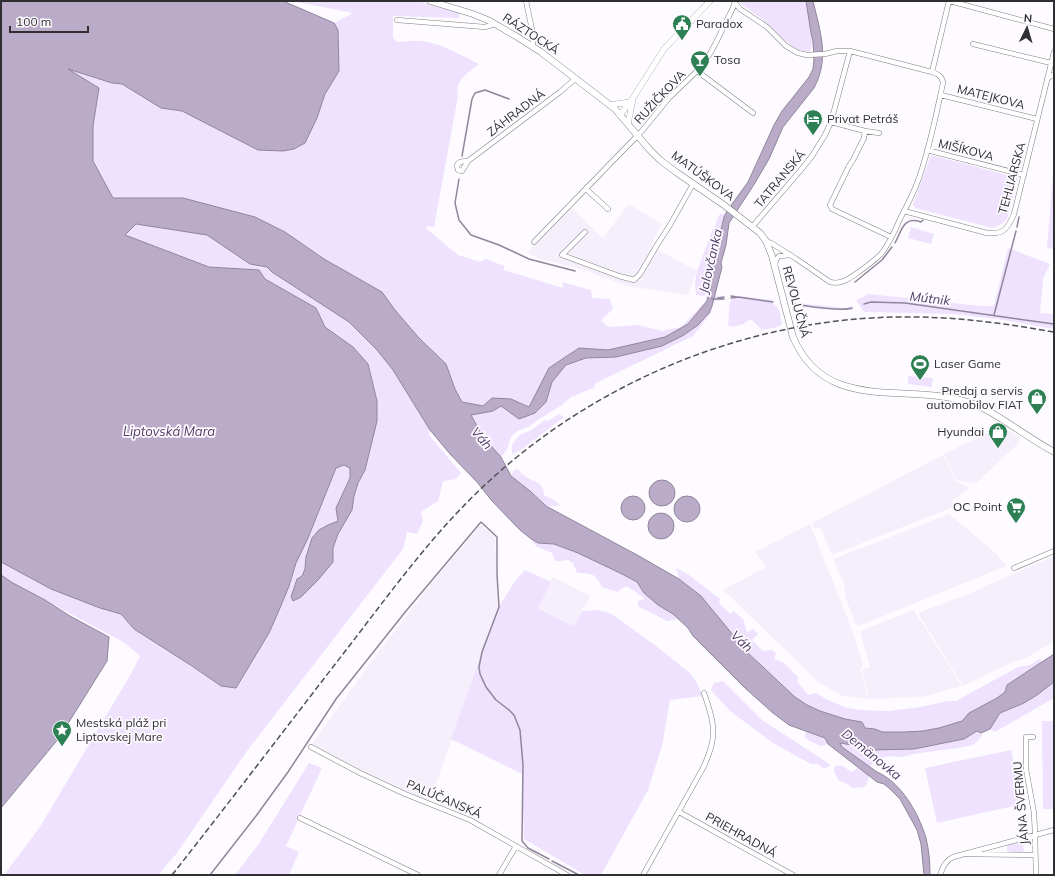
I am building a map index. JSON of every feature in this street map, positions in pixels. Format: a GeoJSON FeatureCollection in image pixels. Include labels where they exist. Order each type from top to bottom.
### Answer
{"type":"FeatureCollection","features":[{"type":"Feature","properties":{"kind":"main road","name":"RÁZTOCKÁ"},"geometry":{"type":"LineString","coordinates":[[430,1],[473,14],[494,23],[554,61],[610,105]]}},
{"type":"Feature","properties":{"kind":"main road","name":"MATÚŠKOVA"},"geometry":{"type":"LineString","coordinates":[[610,105],[620,114],[637,136],[660,160],[738,215],[760,233],[766,241]]}},
{"type":"Feature","properties":{"kind":"main road","name":"REVOLUČNÁ"},"geometry":{"type":"LineString","coordinates":[[766,241],[775,266],[792,337],[802,356],[811,366],[832,381],[855,389],[934,395],[958,399],[974,404],[990,411],[1054,452]]}},
{"type":"Feature","properties":{"kind":"street"},"geometry":{"type":"LineString","coordinates":[[526,1],[534,39],[532,46]]}},
{"type":"Feature","properties":{"kind":"street"},"geometry":{"type":"LineString","coordinates":[[932,72],[950,1],[1054,29]]}},
{"type":"Feature","properties":{"kind":"street"},"geometry":{"type":"LineString","coordinates":[[620,114],[632,100],[664,49],[707,2]]}},
{"type":"Feature","properties":{"kind":"street"},"geometry":{"type":"LineString","coordinates":[[735,2],[740,9],[767,27],[792,50],[801,54],[825,54],[837,51],[850,51],[932,72],[940,76],[943,81],[941,95],[918,182],[891,237],[832,209],[830,205],[848,166],[853,160],[864,138],[865,131]]}},
{"type":"Feature","properties":{"kind":"street","name":"RUŽIČKOVA"},"geometry":{"type":"LineString","coordinates":[[534,242],[637,136],[669,98],[706,62],[712,53],[735,2]]}},
{"type":"Feature","properties":{"kind":"street"},"geometry":{"type":"LineString","coordinates":[[397,20],[485,27],[494,23]]}},
{"type":"Feature","properties":{"kind":"street"},"geometry":{"type":"LineString","coordinates":[[973,44],[1051,63]]}},
{"type":"Feature","properties":{"kind":"street","name":"TATRANSKÁ"},"geometry":{"type":"LineString","coordinates":[[752,227],[818,148],[831,122],[850,51]]}},
{"type":"Feature","properties":{"kind":"street","name":"TEHLIARSKA"},"geometry":{"type":"LineString","coordinates":[[904,211],[994,234],[999,233],[1009,226],[1014,214],[1054,52]]}},
{"type":"Feature","properties":{"kind":"street","name":"RUŽIČKOVA"},"geometry":{"type":"LineString","coordinates":[[697,71],[753,113]]}},
{"type":"Feature","properties":{"kind":"street"},"geometry":{"type":"LineString","coordinates":[[1047,80],[1050,76],[1054,75]]}},
{"type":"Feature","properties":{"kind":"street","name":"ZÁHRADNÁ"},"geometry":{"type":"LineString","coordinates":[[468,161],[575,79]]}},
{"type":"Feature","properties":{"kind":"street","name":"MATEJKOVA"},"geometry":{"type":"LineString","coordinates":[[941,95],[1037,119]]}},
{"type":"Feature","properties":{"kind":"street"},"geometry":{"type":"LineString","coordinates":[[610,105],[632,100]]}},
{"type":"Feature","properties":{"kind":"street"},"geometry":{"type":"LineString","coordinates":[[628,124],[632,100]]}},
{"type":"Feature","properties":{"kind":"street"},"geometry":{"type":"LineString","coordinates":[[831,122],[879,133]]}},
{"type":"Feature","properties":{"kind":"street","name":"MIŠÍKOVA"},"geometry":{"type":"LineString","coordinates":[[927,150],[1024,175]]}},
{"type":"Feature","properties":{"kind":"street"},"geometry":{"type":"LineString","coordinates":[[584,232],[562,255],[634,280],[640,274],[693,184]]}},
{"type":"Feature","properties":{"kind":"street"},"geometry":{"type":"LineString","coordinates":[[586,189],[608,209]]}},
{"type":"Feature","properties":{"kind":"street","name":"MATÚŠKOVA"},"geometry":{"type":"LineString","coordinates":[[766,241],[830,282],[836,283],[849,279],[875,259],[882,252],[891,237]]}},
{"type":"Feature","properties":{"kind":"street"},"geometry":{"type":"LineString","coordinates":[[775,266],[776,260],[779,256],[791,256]]}},
{"type":"Feature","properties":{"kind":"street"},"geometry":{"type":"LineString","coordinates":[[1014,568],[1054,551]]}},
{"type":"Feature","properties":{"kind":"street"},"geometry":{"type":"LineString","coordinates":[[643,875],[706,762],[714,732],[713,721],[704,693]]}},
{"type":"Feature","properties":{"kind":"street","name":"JÁNA ŠVERMU"},"geometry":{"type":"LineString","coordinates":[[1033,736],[1026,737],[1026,770],[1034,813],[1036,875]]}},
{"type":"Feature","properties":{"kind":"street","name":"PALÚČANSKÁ"},"geometry":{"type":"LineString","coordinates":[[311,747],[360,773],[399,791],[470,820],[567,875]]}},
{"type":"Feature","properties":{"kind":"street","name":"PRIEHRADNÁ"},"geometry":{"type":"LineString","coordinates":[[679,812],[793,875]]}},
{"type":"Feature","properties":{"kind":"street"},"geometry":{"type":"LineString","coordinates":[[300,818],[418,875]]}},
{"type":"Feature","properties":{"kind":"street"},"geometry":{"type":"LineString","coordinates":[[940,875],[942,868],[948,860],[961,854],[1054,830]]}},
{"type":"Feature","properties":{"kind":"street"},"geometry":{"type":"LineString","coordinates":[[499,875],[516,846]]}},
{"type":"Feature","properties":{"kind":"street"},"geometry":{"type":"LineString","coordinates":[[961,854],[1036,855]]}},
{"type":"Feature","properties":{"kind":"shaded area"},"geometry":{"type":"Polygon","coordinates":[[[292,1],[417,1],[460,13],[459,18],[393,16],[393,38],[397,42],[427,42],[450,50],[479,64],[463,77],[458,86],[458,96],[434,227],[427,226],[427,229],[458,255],[480,262],[486,259],[504,266],[504,270],[563,288],[562,282],[591,290],[592,298],[610,299],[613,309],[601,320],[608,327],[638,325],[662,331],[681,327],[706,301],[707,294],[704,296],[696,295],[695,284],[697,271],[718,218],[720,214],[725,214],[721,227],[718,254],[713,266],[722,267],[715,296],[724,297],[724,300],[714,301],[711,313],[693,336],[596,383],[593,388],[571,397],[562,405],[528,427],[517,431],[511,437],[507,449],[501,457],[483,437],[471,415],[453,424],[430,430],[429,435],[461,473],[456,479],[443,481],[438,501],[421,512],[423,521],[417,534],[407,532],[403,549],[247,751],[177,853],[158,875],[4,875],[40,827],[140,656],[125,643],[13,583],[1,575],[1,562],[51,589],[100,608],[121,614],[134,629],[192,666],[220,686],[236,688],[269,633],[336,467],[344,465],[350,468],[350,478],[336,508],[338,521],[321,530],[313,538],[306,558],[305,571],[297,579],[294,585],[291,597],[293,601],[333,562],[333,548],[338,534],[352,510],[354,496],[358,483],[365,469],[377,421],[353,347],[325,327],[316,308],[265,279],[259,270],[209,267],[125,235],[113,198],[93,161],[93,126],[99,88],[66,68],[112,83],[122,84],[161,107],[182,111],[218,129],[317,118],[325,94],[339,71],[338,30],[334,23],[353,13],[292,1]]]}},
{"type":"Feature","properties":{"kind":"shaded area"},"geometry":{"type":"Polygon","coordinates":[[[739,1],[806,1],[813,41],[810,52],[797,49],[792,46],[766,22],[742,5],[739,1]]]}},
{"type":"Feature","properties":{"kind":"shaded area"},"geometry":{"type":"Polygon","coordinates":[[[931,155],[1018,178],[1007,219],[1000,225],[992,228],[915,208],[913,204],[931,155]]]}},
{"type":"Feature","properties":{"kind":"shaded area"},"geometry":{"type":"Polygon","coordinates":[[[1054,160],[1054,249],[1047,248],[1054,160]]]}},
{"type":"Feature","properties":{"kind":"shaded area"},"geometry":{"type":"Polygon","coordinates":[[[629,204],[662,224],[651,246],[697,271],[688,295],[627,286],[584,270],[537,258],[527,253],[572,208],[603,238],[629,204]]]}},
{"type":"Feature","properties":{"kind":"shaded area"},"geometry":{"type":"Polygon","coordinates":[[[911,227],[934,234],[931,244],[908,238],[911,227]]]}},
{"type":"Feature","properties":{"kind":"shaded area"},"geometry":{"type":"Polygon","coordinates":[[[1008,248],[1050,264],[1043,279],[1040,313],[1054,314],[1054,329],[998,319],[953,314],[864,312],[856,300],[869,294],[981,306],[994,306],[1008,248]]]}},
{"type":"Feature","properties":{"kind":"shaded area"},"geometry":{"type":"Polygon","coordinates":[[[732,295],[773,300],[772,302],[779,310],[782,324],[778,327],[762,330],[751,319],[743,324],[733,327],[728,325],[729,308],[732,295]]]}},
{"type":"Feature","properties":{"kind":"shaded area"},"geometry":{"type":"Polygon","coordinates":[[[797,303],[846,308],[851,306],[853,310],[796,306],[794,304],[797,303]]]}},
{"type":"Feature","properties":{"kind":"shaded area","name":"Laser Game"},"geometry":{"type":"Polygon","coordinates":[[[908,376],[933,378],[932,387],[908,384],[908,376]]]}},
{"type":"Feature","properties":{"kind":"shaded area"},"geometry":{"type":"Polygon","coordinates":[[[559,414],[564,417],[521,450],[512,454],[512,445],[521,434],[530,431],[545,420],[548,421],[559,414]]]}},
{"type":"Feature","properties":{"kind":"shaded area"},"geometry":{"type":"Polygon","coordinates":[[[1001,426],[1020,438],[1019,443],[976,483],[956,480],[944,454],[1001,426]]]}},
{"type":"Feature","properties":{"kind":"shaded area"},"geometry":{"type":"Polygon","coordinates":[[[943,455],[956,481],[970,488],[952,501],[956,506],[832,555],[820,527],[814,529],[812,523],[943,455]]]}},
{"type":"Feature","properties":{"kind":"shaded area"},"geometry":{"type":"Polygon","coordinates":[[[518,469],[528,478],[538,482],[542,486],[544,495],[560,505],[546,506],[511,476],[514,470],[518,469]]]}},
{"type":"Feature","properties":{"kind":"shaded area"},"geometry":{"type":"Polygon","coordinates":[[[949,514],[998,555],[1006,566],[859,626],[856,625],[846,599],[844,584],[833,559],[949,514]]]}},
{"type":"Feature","properties":{"kind":"shaded area"},"geometry":{"type":"Polygon","coordinates":[[[810,524],[851,627],[863,663],[861,670],[868,699],[842,696],[818,682],[723,590],[766,567],[755,552],[810,524]]]}},
{"type":"Feature","properties":{"kind":"shaded area"},"geometry":{"type":"Polygon","coordinates":[[[481,525],[495,537],[498,608],[430,801],[362,771],[312,744],[374,658],[431,584],[481,525]]]}},
{"type":"Feature","properties":{"kind":"shaded area"},"geometry":{"type":"Polygon","coordinates":[[[530,538],[538,543],[554,544],[578,553],[637,582],[644,593],[677,618],[675,620],[667,621],[638,606],[638,601],[645,599],[626,586],[617,592],[602,587],[595,576],[577,573],[573,563],[568,560],[555,561],[552,553],[536,546],[530,538]]]}},
{"type":"Feature","properties":{"kind":"shaded area"},"geometry":{"type":"Polygon","coordinates":[[[1054,556],[1054,641],[1026,658],[1013,662],[968,594],[1054,556]]]}},
{"type":"Feature","properties":{"kind":"shaded area"},"geometry":{"type":"Polygon","coordinates":[[[676,568],[689,575],[720,599],[719,603],[730,614],[734,611],[743,619],[747,632],[753,629],[758,634],[752,640],[763,651],[772,650],[776,653],[774,659],[783,662],[799,678],[797,681],[808,695],[816,693],[847,708],[888,711],[956,701],[1018,667],[1030,665],[1040,659],[1042,662],[1007,685],[1005,692],[997,698],[969,713],[962,721],[923,731],[882,732],[875,729],[865,728],[862,722],[845,719],[820,711],[795,697],[747,652],[701,596],[679,579],[676,568]]]}},
{"type":"Feature","properties":{"kind":"shaded area"},"geometry":{"type":"Polygon","coordinates":[[[525,570],[551,582],[538,608],[574,626],[582,611],[599,610],[612,614],[691,674],[703,696],[670,700],[662,746],[648,790],[601,875],[585,875],[524,839],[522,774],[451,739],[498,608],[515,581],[525,570]]]}},
{"type":"Feature","properties":{"kind":"shaded area"},"geometry":{"type":"Polygon","coordinates":[[[553,577],[590,596],[585,607],[582,607],[582,611],[574,626],[538,607],[553,577]]]}},
{"type":"Feature","properties":{"kind":"shaded area"},"geometry":{"type":"Polygon","coordinates":[[[968,594],[1013,662],[963,686],[918,613],[968,594]]]}},
{"type":"Feature","properties":{"kind":"shaded area"},"geometry":{"type":"Polygon","coordinates":[[[914,610],[962,686],[922,697],[869,699],[862,670],[870,667],[860,631],[914,610]]]}},
{"type":"Feature","properties":{"kind":"shaded area"},"geometry":{"type":"Polygon","coordinates":[[[723,681],[762,720],[831,765],[824,769],[818,764],[811,764],[773,743],[730,711],[711,690],[714,683],[723,681]]]}},
{"type":"Feature","properties":{"kind":"shaded area"},"geometry":{"type":"Polygon","coordinates":[[[1054,682],[1054,698],[995,732],[990,729],[1000,713],[1024,703],[1054,682]]]}},
{"type":"Feature","properties":{"kind":"shaded area"},"geometry":{"type":"Polygon","coordinates":[[[1042,721],[1054,721],[1054,809],[1043,809],[1042,721]]]}},
{"type":"Feature","properties":{"kind":"shaded area"},"geometry":{"type":"Polygon","coordinates":[[[806,731],[825,738],[828,744],[821,746],[809,741],[805,737],[806,731]]]}},
{"type":"Feature","properties":{"kind":"shaded area"},"geometry":{"type":"Polygon","coordinates":[[[977,731],[981,733],[982,736],[973,745],[902,757],[889,756],[879,759],[869,767],[842,747],[839,743],[864,747],[872,750],[914,749],[964,739],[977,731]]]}},
{"type":"Feature","properties":{"kind":"shaded area"},"geometry":{"type":"Polygon","coordinates":[[[1011,750],[1022,804],[937,823],[925,768],[1011,750]]]}},
{"type":"Feature","properties":{"kind":"shaded area"},"geometry":{"type":"Polygon","coordinates":[[[309,763],[322,768],[286,846],[299,852],[289,875],[235,875],[258,845],[309,763]]]}},
{"type":"Feature","properties":{"kind":"shaded area"},"geometry":{"type":"Polygon","coordinates":[[[835,766],[843,766],[851,772],[858,768],[869,776],[867,784],[864,787],[852,788],[848,784],[838,780],[834,771],[835,766]]]}},
{"type":"Feature","properties":{"kind":"shaded area"},"geometry":{"type":"Polygon","coordinates":[[[1023,843],[1024,851],[1016,853],[1007,851],[1007,845],[1023,843]]]}},
{"type":"Feature","properties":{"kind":"water","name":"Liptovská Mara"},"geometry":{"type":"Polygon","coordinates":[[[1,1],[283,1],[334,23],[338,30],[339,71],[325,94],[317,118],[305,143],[294,149],[283,151],[258,150],[182,111],[161,108],[122,84],[112,83],[68,69],[99,88],[93,126],[93,161],[113,198],[183,198],[255,217],[285,232],[324,259],[382,292],[419,338],[446,364],[455,389],[462,402],[483,406],[492,398],[511,399],[529,407],[549,368],[579,348],[608,350],[665,337],[688,324],[707,301],[711,286],[712,266],[718,253],[724,217],[748,182],[782,111],[809,77],[813,69],[813,41],[806,1],[813,1],[821,34],[823,55],[819,77],[814,88],[783,127],[769,159],[729,223],[726,245],[721,263],[722,267],[709,313],[698,325],[684,335],[662,346],[616,357],[586,358],[566,365],[552,382],[546,402],[535,413],[519,419],[501,406],[493,411],[471,415],[483,437],[501,457],[511,476],[546,506],[679,579],[701,596],[747,652],[795,697],[820,711],[845,719],[862,722],[865,728],[875,729],[882,732],[923,731],[939,728],[962,721],[969,713],[1005,692],[1007,685],[1054,654],[1054,682],[1024,703],[1000,713],[990,729],[981,733],[977,731],[964,739],[914,749],[872,750],[864,747],[840,743],[842,747],[894,783],[908,800],[919,819],[926,838],[930,875],[924,875],[921,844],[917,830],[900,799],[889,788],[884,784],[877,782],[828,744],[825,738],[789,725],[773,713],[745,688],[673,614],[658,605],[644,593],[637,582],[578,553],[554,544],[538,543],[520,530],[492,501],[430,430],[393,370],[377,350],[349,322],[272,272],[267,267],[250,264],[207,235],[136,224],[125,235],[209,267],[259,270],[265,279],[316,308],[325,327],[353,347],[368,364],[377,401],[377,421],[365,470],[358,483],[354,496],[352,510],[338,534],[333,548],[333,562],[301,597],[293,601],[291,597],[297,579],[302,576],[305,569],[306,557],[312,538],[319,530],[338,521],[336,508],[350,478],[350,468],[344,465],[336,468],[308,538],[296,563],[289,586],[269,633],[236,688],[221,686],[134,629],[121,614],[100,608],[51,589],[1,562],[1,1]]]}},
{"type":"Feature","properties":{"kind":"water"},"geometry":{"type":"Polygon","coordinates":[[[662,480],[671,484],[675,493],[671,502],[662,506],[653,502],[649,493],[653,484],[662,480]]]}},
{"type":"Feature","properties":{"kind":"water"},"geometry":{"type":"Polygon","coordinates":[[[633,496],[642,499],[645,508],[642,517],[633,520],[624,517],[621,508],[624,499],[633,496]]]}},
{"type":"Feature","properties":{"kind":"water"},"geometry":{"type":"Polygon","coordinates":[[[687,496],[696,500],[700,509],[696,518],[687,522],[678,518],[674,509],[678,500],[687,496]]]}},
{"type":"Feature","properties":{"kind":"water"},"geometry":{"type":"Polygon","coordinates":[[[661,513],[670,517],[674,526],[670,535],[661,539],[652,535],[648,526],[652,517],[661,513]]]}},
{"type":"Feature","properties":{"kind":"water"},"geometry":{"type":"Polygon","coordinates":[[[1,575],[70,616],[109,637],[107,661],[59,738],[1,808],[1,575]]]}},
{"type":"Feature","properties":{"kind":"waterway"},"geometry":{"type":"LineString","coordinates":[[462,156],[472,99],[475,93],[485,90],[509,99]]}},
{"type":"Feature","properties":{"kind":"waterway"},"geometry":{"type":"LineString","coordinates":[[459,179],[455,203],[459,220],[471,235],[499,245],[529,259],[575,271]]}},
{"type":"Feature","properties":{"kind":"waterway","name":"Mútnik"},"geometry":{"type":"LineString","coordinates":[[1017,227],[1019,217]]}},
{"type":"Feature","properties":{"kind":"waterway"},"geometry":{"type":"LineString","coordinates":[[895,243],[904,225],[910,221],[921,222],[923,220]]}},
{"type":"Feature","properties":{"kind":"waterway","name":"Mútnik"},"geometry":{"type":"LineString","coordinates":[[994,315],[1016,231]]}},
{"type":"Feature","properties":{"kind":"waterway"},"geometry":{"type":"LineString","coordinates":[[855,282],[882,260],[892,247]]}},
{"type":"Feature","properties":{"kind":"waterway","name":"Mútnik"},"geometry":{"type":"LineString","coordinates":[[731,296],[736,297]]}},
{"type":"Feature","properties":{"kind":"waterway","name":"Mútnik"},"geometry":{"type":"LineString","coordinates":[[718,298],[724,297]]}},
{"type":"Feature","properties":{"kind":"waterway","name":"Mútnik"},"geometry":{"type":"LineString","coordinates":[[731,298],[738,297],[773,302]]}},
{"type":"Feature","properties":{"kind":"waterway","name":"Mútnik"},"geometry":{"type":"LineString","coordinates":[[712,299],[724,299]]}},
{"type":"Feature","properties":{"kind":"waterway","name":"Mútnik"},"geometry":{"type":"LineString","coordinates":[[864,304],[871,302],[905,303],[1054,324]]}},
{"type":"Feature","properties":{"kind":"waterway","name":"Mútnik"},"geometry":{"type":"LineString","coordinates":[[794,304],[832,309],[852,308]]}},
{"type":"Feature","properties":{"kind":"waterway"},"geometry":{"type":"LineString","coordinates":[[210,875],[288,772],[336,699],[406,611],[481,522],[497,537],[499,607],[482,652],[479,667],[480,674],[486,687],[496,700],[514,715],[520,730],[523,765],[522,841],[528,848],[549,859]]}},
{"type":"Feature","properties":{"kind":"waterway"},"geometry":{"type":"LineString","coordinates":[[552,861],[579,875]]}},
{"type":"Feature","properties":{"kind":"railway"},"geometry":{"type":"LineString","coordinates":[[172,875],[432,541],[468,501],[487,483],[530,446],[577,414],[626,386],[678,362],[731,343],[786,329],[842,320],[918,317],[977,321],[1054,332]]}},
{"type":"Feature","properties":{"kind":"place","name":"Paradox"},"geometry":{"type":"Point","coordinates":[682,41]}},
{"type":"Feature","properties":{"kind":"place","name":"Tosa"},"geometry":{"type":"Point","coordinates":[700,77]}},
{"type":"Feature","properties":{"kind":"place","name":"Privat Petráš"},"geometry":{"type":"Point","coordinates":[813,136]}},
{"type":"Feature","properties":{"kind":"place","name":"Laser Game"},"geometry":{"type":"Point","coordinates":[920,381]}},
{"type":"Feature","properties":{"kind":"place","name":"Predaj a servis automobilov FIAT"},"geometry":{"type":"Point","coordinates":[1037,415]}},
{"type":"Feature","properties":{"kind":"place","name":"Hyundai"},"geometry":{"type":"Point","coordinates":[998,449]}},
{"type":"Feature","properties":{"kind":"place","name":"OC Point"},"geometry":{"type":"Point","coordinates":[1016,524]}},
{"type":"Feature","properties":{"kind":"place","name":"Mestská pláž pri Liptovskej Mare"},"geometry":{"type":"Point","coordinates":[62,747]}},
{"type":"Feature","properties":{"kind":"water label","name":"Jalovčanka"},"geometry":{"type":"Point","coordinates":[710,261]}},
{"type":"Feature","properties":{"kind":"water label","name":"Váh"},"geometry":{"type":"Point","coordinates":[482,438]}},
{"type":"Feature","properties":{"kind":"water label","name":"Váh"},"geometry":{"type":"Point","coordinates":[742,641]}},
{"type":"Feature","properties":{"kind":"water label","name":"Demänovka"},"geometry":{"type":"Point","coordinates":[872,754]}}]}
